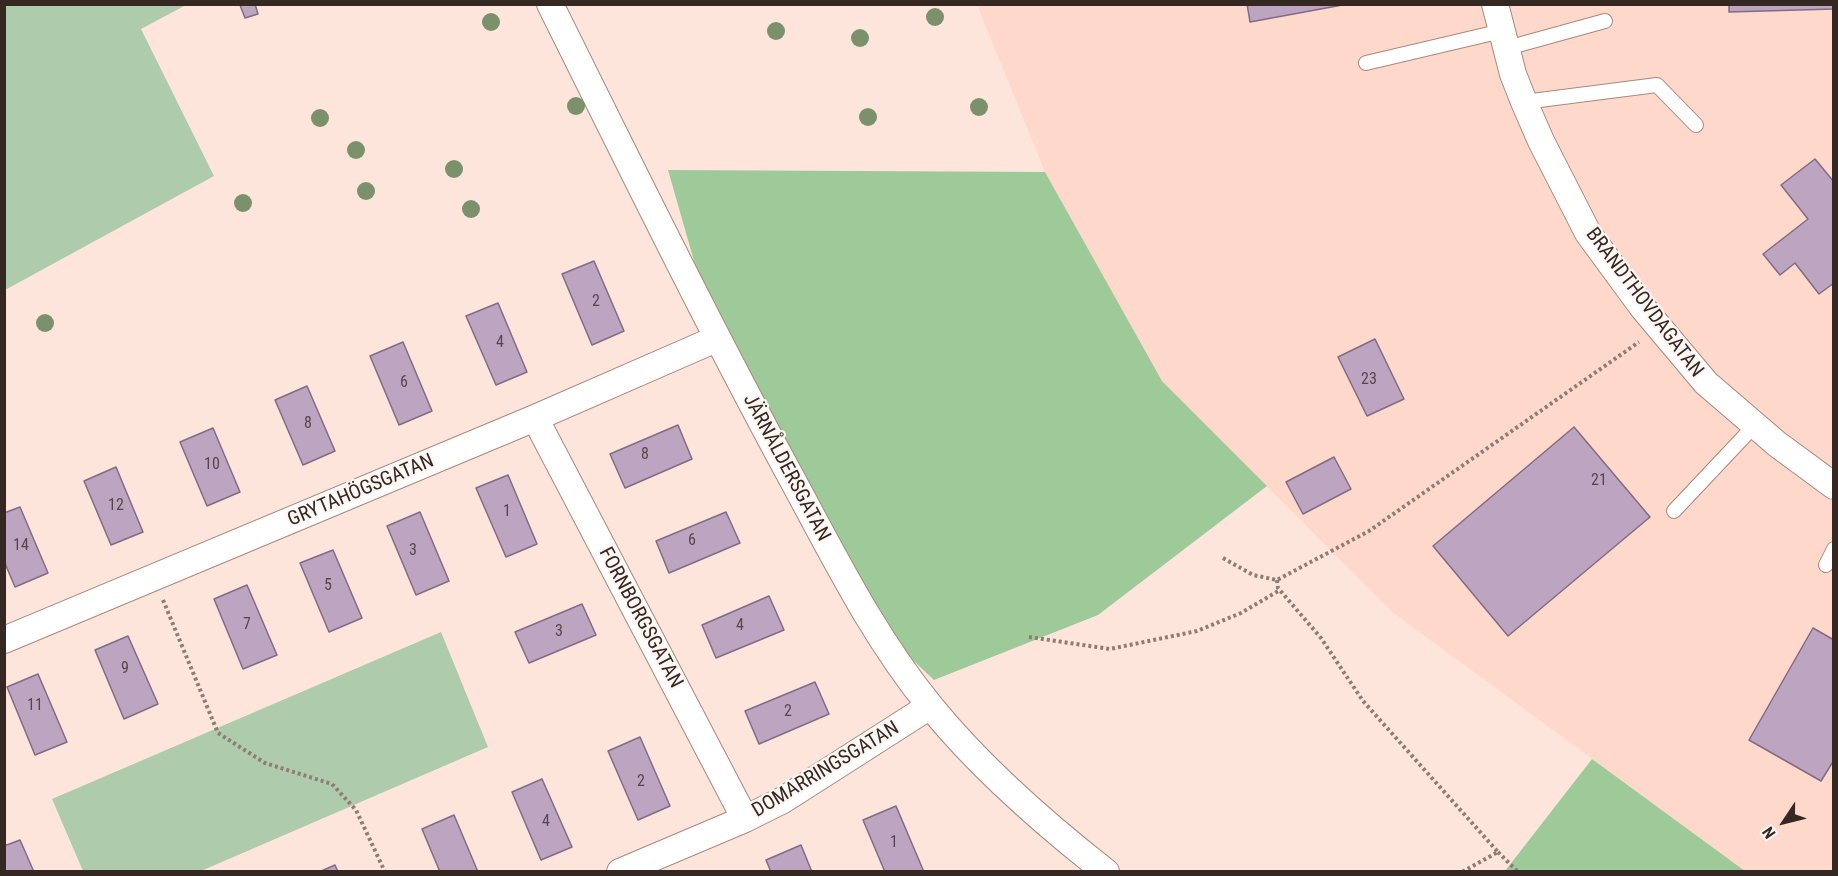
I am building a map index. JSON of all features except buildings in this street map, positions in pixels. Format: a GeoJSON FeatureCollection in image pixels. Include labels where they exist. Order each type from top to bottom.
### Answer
{"type":"FeatureCollection","features":[{"type":"Feature","properties":{"kind":"street","name":"JÄRNÅLDERSGATAN"},"geometry":{"type":"LineString","coordinates":[[550,4],[716,339],[884,644],[951,731],[1066,840],[1106,872]]}},
{"type":"Feature","properties":{"kind":"street","name":"BRANDTHOVDAGATAN"},"geometry":{"type":"LineString","coordinates":[[1495,4],[1524,102],[1541,141],[1588,232],[1660,328],[1706,383],[1777,444],[1833,486]]}},
{"type":"Feature","properties":{"kind":"street","name":"GRYTAHÖGSGATAN"},"geometry":{"type":"LineString","coordinates":[[4,640],[535,418],[716,339]]}},
{"type":"Feature","properties":{"kind":"street","name":"FORNBORGSGATAN"},"geometry":{"type":"LineString","coordinates":[[535,418],[745,819]]}},
{"type":"Feature","properties":{"kind":"street","name":"DOMARRINGSGATAN"},"geometry":{"type":"LineString","coordinates":[[620,872],[745,819],[783,800],[930,706]]}},
{"type":"Feature","properties":{"kind":"lane"},"geometry":{"type":"LineString","coordinates":[[1366,63],[1605,21]]}},
{"type":"Feature","properties":{"kind":"lane"},"geometry":{"type":"LineString","coordinates":[[1524,102],[1657,85],[1696,125]]}},
{"type":"Feature","properties":{"kind":"lane"},"geometry":{"type":"LineString","coordinates":[[1674,511],[1755,425]]}},
{"type":"Feature","properties":{"kind":"lane"},"geometry":{"type":"LineString","coordinates":[[1826,565],[1833,549]]}},
{"type":"Feature","properties":{"kind":"path"},"geometry":{"type":"LineString","coordinates":[[1223,558],[1253,575],[1277,580],[1369,531],[1660,328]]}},
{"type":"Feature","properties":{"kind":"path"},"geometry":{"type":"LineString","coordinates":[[153,578],[218,733],[265,763],[332,784],[356,810],[385,872]]}},
{"type":"Feature","properties":{"kind":"path"},"geometry":{"type":"LineString","coordinates":[[1277,580],[1280,590],[1321,638],[1363,701],[1497,852],[1518,872]]}},
{"type":"Feature","properties":{"kind":"path"},"geometry":{"type":"LineString","coordinates":[[1029,637],[1110,649],[1197,631],[1241,613],[1280,590]]}},
{"type":"Feature","properties":{"kind":"path"},"geometry":{"type":"LineString","coordinates":[[1462,872],[1497,852]]}},
{"type":"Feature","properties":{"kind":"shaded area"},"geometry":{"type":"Polygon","coordinates":[[[977,5],[1833,5],[1833,871],[1745,871],[1392,612],[1162,381],[1045,172],[977,5]]]}},
{"type":"Feature","properties":{"kind":"green space"},"geometry":{"type":"Polygon","coordinates":[[[5,4],[186,5],[141,29],[214,176],[5,290],[5,4]]]}},
{"type":"Feature","properties":{"kind":"green space"},"geometry":{"type":"Polygon","coordinates":[[[668,170],[1045,172],[1162,381],[1267,486],[1098,615],[934,680],[883,632],[716,338],[668,170]]]}},
{"type":"Feature","properties":{"kind":"green space"},"geometry":{"type":"Polygon","coordinates":[[[441,632],[488,747],[201,871],[83,871],[52,799],[441,632]]]}},
{"type":"Feature","properties":{"kind":"green space"},"geometry":{"type":"Polygon","coordinates":[[[1592,759],[1745,871],[1505,871],[1592,759]]]}}]}
